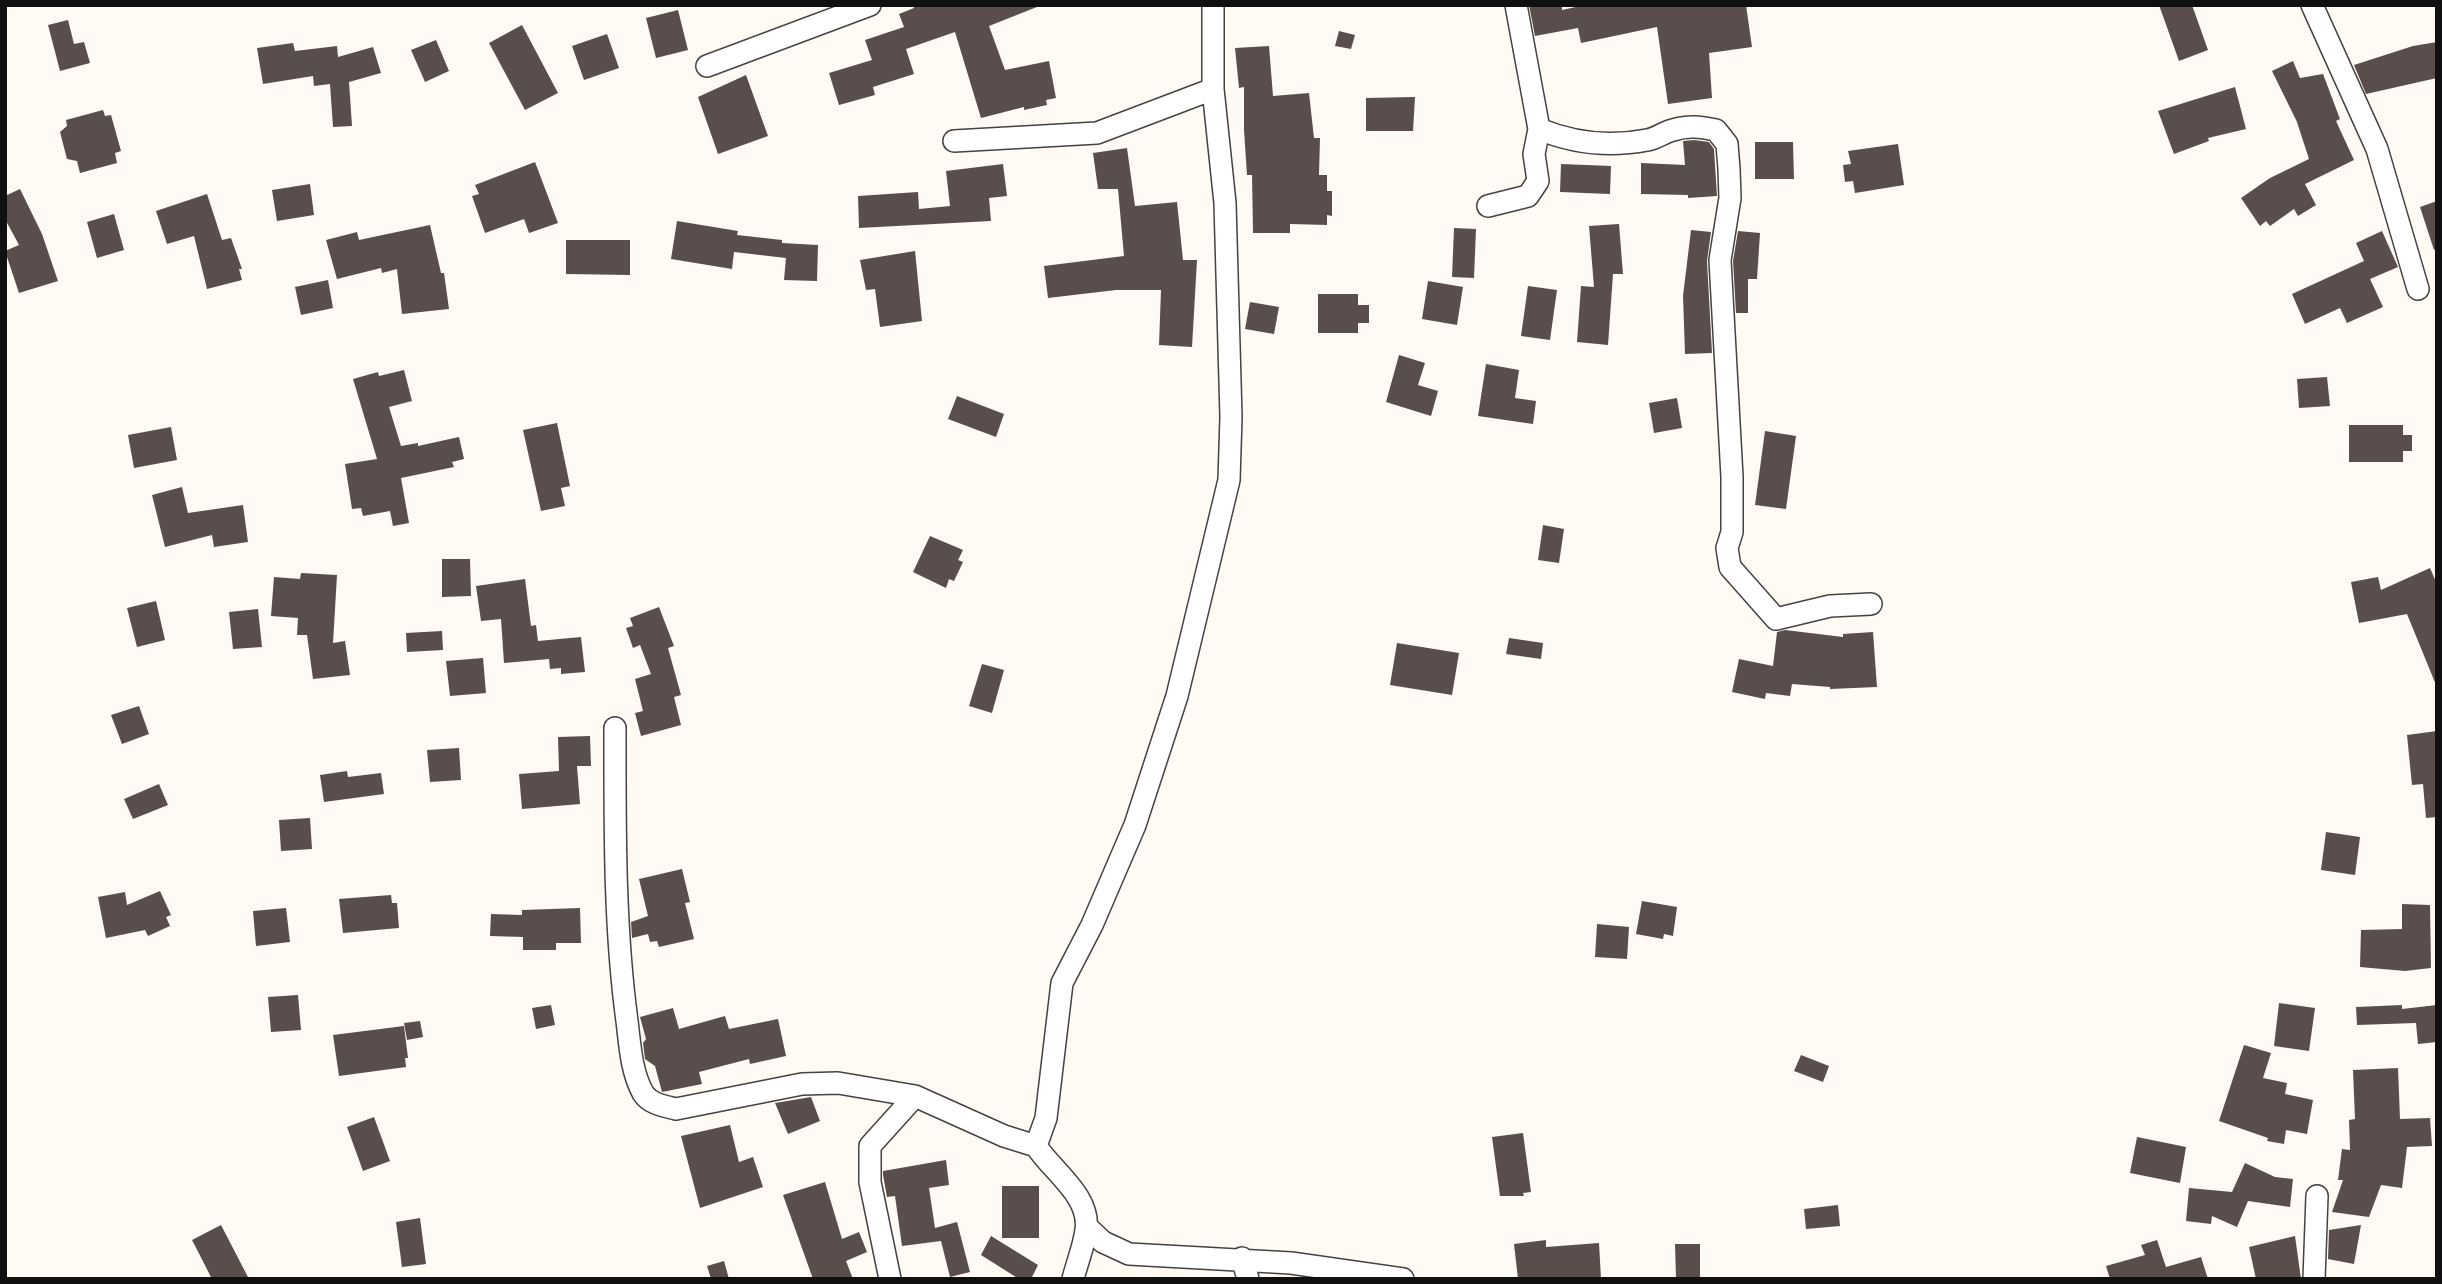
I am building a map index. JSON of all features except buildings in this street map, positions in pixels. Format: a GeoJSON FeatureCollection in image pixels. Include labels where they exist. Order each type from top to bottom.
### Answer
{"type":"FeatureCollection","features":[{"type":"Feature","properties":{"kind":"street"},"geometry":{"type":"LineString","coordinates":[[707,66],[870,5]]}},
{"type":"Feature","properties":{"kind":"street"},"geometry":{"type":"LineString","coordinates":[[1036,1146],[1046,1118],[1062,983],[1092,925],[1135,825],[1177,696],[1228,480],[1231,417],[1224,254],[1225,203],[1213,89],[1213,5]]}},
{"type":"Feature","properties":{"kind":"street"},"geometry":{"type":"LineString","coordinates":[[1488,206],[1528,196],[1538,181],[1534,154],[1539,129],[1516,5]]}},
{"type":"Feature","properties":{"kind":"street"},"geometry":{"type":"LineString","coordinates":[[2312,5],[2377,149],[2418,289]]}},
{"type":"Feature","properties":{"kind":"street"},"geometry":{"type":"LineString","coordinates":[[954,141],[1097,133],[1213,89]]}},
{"type":"Feature","properties":{"kind":"street"},"geometry":{"type":"LineString","coordinates":[[1539,129],[1565,140],[1607,143],[1649,140],[1673,130],[1693,126],[1716,130],[1727,145],[1730,198],[1720,260],[1732,477],[1732,531],[1727,548],[1730,567],[1776,619],[1830,606],[1871,604]]}},
{"type":"Feature","properties":{"kind":"street"},"geometry":{"type":"LineString","coordinates":[[615,728],[618,920],[634,1073],[645,1096],[659,1105],[676,1109],[802,1084],[838,1083],[915,1096],[1004,1136],[1036,1146],[1047,1164],[1081,1200],[1087,1227],[1073,1279]]}},
{"type":"Feature","properties":{"kind":"street"},"geometry":{"type":"LineString","coordinates":[[890,1279],[870,1182],[870,1146],[915,1096]]}},
{"type":"Feature","properties":{"kind":"street"},"geometry":{"type":"LineString","coordinates":[[2314,1279],[2317,1196]]}},
{"type":"Feature","properties":{"kind":"street"},"geometry":{"type":"LineString","coordinates":[[1087,1227],[1103,1242],[1129,1254],[1245,1268],[1383,1273],[1402,1279]]}}]}
